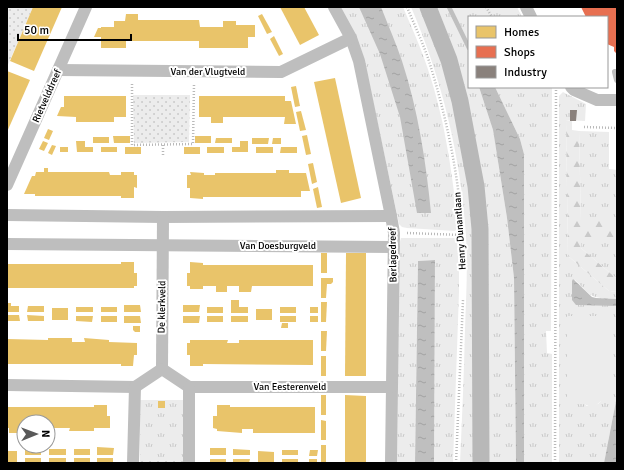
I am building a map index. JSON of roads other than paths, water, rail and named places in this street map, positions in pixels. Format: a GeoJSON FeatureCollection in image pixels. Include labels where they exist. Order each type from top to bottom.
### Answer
{"type":"FeatureCollection","features":[{"type":"Feature","properties":{"kind":"main road","name":"Henry Dunantlaan"},"geometry":{"type":"LineString","coordinates":[[428,7],[449,60],[460,101],[476,186],[480,229],[481,463]]}},
{"type":"Feature","properties":{"kind":"street","name":"Rietvelddreef"},"geometry":{"type":"LineString","coordinates":[[7,186],[86,7]]}},
{"type":"Feature","properties":{"kind":"street","name":"Berlagedreef"},"geometry":{"type":"LineString","coordinates":[[334,7],[351,38],[359,61],[392,216],[394,247],[391,463]]}},
{"type":"Feature","properties":{"kind":"street"},"geometry":{"type":"LineString","coordinates":[[526,7],[530,16]]}},
{"type":"Feature","properties":{"kind":"street","name":"Van der Vlugtveld"},"geometry":{"type":"LineString","coordinates":[[58,70],[281,72],[351,38]]}},
{"type":"Feature","properties":{"kind":"street"},"geometry":{"type":"LineString","coordinates":[[572,88],[597,100],[617,100]]}},
{"type":"Feature","properties":{"kind":"street"},"geometry":{"type":"LineString","coordinates":[[7,215],[163,217],[392,216]]}},
{"type":"Feature","properties":{"kind":"street"},"geometry":{"type":"LineString","coordinates":[[163,217],[163,246]]}},
{"type":"Feature","properties":{"kind":"street","name":"Van Doesburgveld"},"geometry":{"type":"LineString","coordinates":[[7,244],[394,247]]}},
{"type":"Feature","properties":{"kind":"street","name":"De klerkveld"},"geometry":{"type":"LineString","coordinates":[[162,369],[163,246]]}},
{"type":"Feature","properties":{"kind":"street"},"geometry":{"type":"LineString","coordinates":[[7,385],[135,387],[162,369],[189,387],[189,463]]}},
{"type":"Feature","properties":{"kind":"street"},"geometry":{"type":"LineString","coordinates":[[134,463],[135,387]]}},
{"type":"Feature","properties":{"kind":"street","name":"Van Eesterenveld"},"geometry":{"type":"LineString","coordinates":[[189,387],[392,387]]}},
{"type":"Feature","properties":{"kind":"lane"},"geometry":{"type":"LineString","coordinates":[[615,72],[617,80]]}},
{"type":"Feature","properties":{"kind":"water"},"geometry":{"type":"Polygon","coordinates":[[[359,7],[381,7],[400,54],[408,79],[417,117],[427,174],[431,213],[417,213],[400,117],[380,54],[359,7]]]}},
{"type":"Feature","properties":{"kind":"water"},"geometry":{"type":"Polygon","coordinates":[[[479,88],[495,88],[520,139],[524,154],[524,463],[516,463],[514,278],[507,218],[493,130],[479,88]]]}},
{"type":"Feature","properties":{"kind":"water"},"geometry":{"type":"Polygon","coordinates":[[[435,260],[434,463],[415,463],[418,261],[435,260]]]}},
{"type":"Feature","properties":{"kind":"water"},"geometry":{"type":"Polygon","coordinates":[[[573,279],[592,297],[617,299],[617,306],[576,305],[572,300],[573,279]]]}},
{"type":"Feature","properties":{"kind":"water"},"geometry":{"type":"Polygon","coordinates":[[[617,396],[617,463],[604,463],[617,396]]]}},
{"type":"Feature","properties":{"kind":"waterway"},"geometry":{"type":"LineString","coordinates":[[449,7],[468,46]]}}]}
